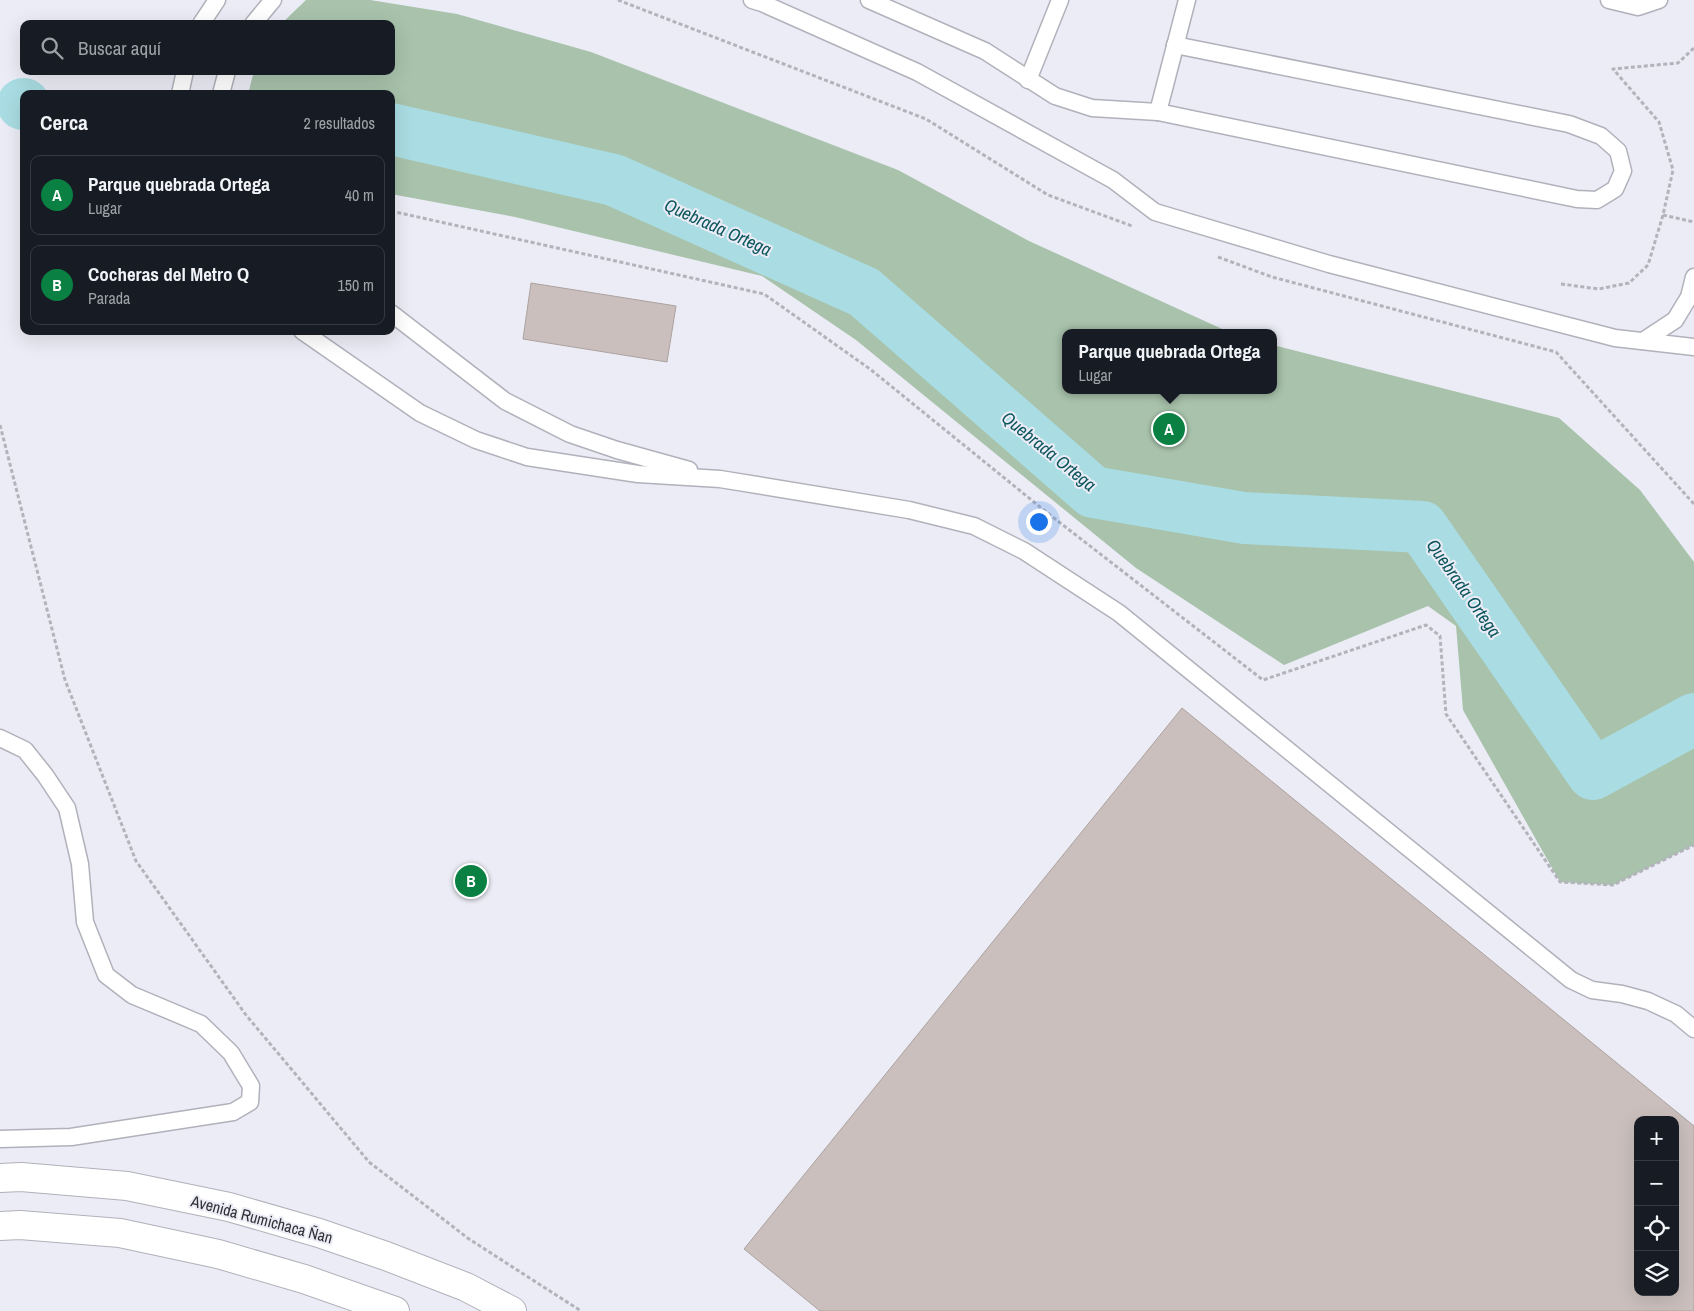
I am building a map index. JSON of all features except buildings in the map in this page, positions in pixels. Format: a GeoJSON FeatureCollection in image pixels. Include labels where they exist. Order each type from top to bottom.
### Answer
{"type":"FeatureCollection","features":[{"type":"Feature","properties":{"kind":"main road","name":"Avenida Rumichaca Ñan"},"geometry":{"type":"LineString","coordinates":[[0,1178],[20,1177],[127,1186],[229,1207],[319,1233],[386,1256],[466,1286],[512,1311]]}},
{"type":"Feature","properties":{"kind":"main road"},"geometry":{"type":"LineString","coordinates":[[0,1226],[20,1225],[120,1233],[218,1254],[304,1279],[395,1311]]}},
{"type":"Feature","properties":{"kind":"lane"},"geometry":{"type":"LineString","coordinates":[[204,20],[217,0]]}},
{"type":"Feature","properties":{"kind":"lane"},"geometry":{"type":"LineString","coordinates":[[256,20],[273,0]]}},
{"type":"Feature","properties":{"kind":"lane"},"geometry":{"type":"LineString","coordinates":[[752,0],[917,72],[1113,180],[1155,212],[1329,264],[1614,338],[1694,347]]}},
{"type":"Feature","properties":{"kind":"lane"},"geometry":{"type":"LineString","coordinates":[[869,0],[985,51],[1055,96],[1092,108],[1158,112],[1577,199],[1597,200],[1616,189],[1623,172],[1618,151],[1607,141],[1601,136],[1569,124],[1175,45]]}},
{"type":"Feature","properties":{"kind":"lane"},"geometry":{"type":"LineString","coordinates":[[1028,80],[1060,0]]}},
{"type":"Feature","properties":{"kind":"lane"},"geometry":{"type":"LineString","coordinates":[[1158,112],[1187,0]]}},
{"type":"Feature","properties":{"kind":"lane"},"geometry":{"type":"LineString","coordinates":[[1609,0],[1638,7],[1659,0]]}},
{"type":"Feature","properties":{"kind":"lane"},"geometry":{"type":"LineString","coordinates":[[181,90],[184,75]]}},
{"type":"Feature","properties":{"kind":"lane"},"geometry":{"type":"LineString","coordinates":[[222,90],[226,75]]}},
{"type":"Feature","properties":{"kind":"lane"},"geometry":{"type":"LineString","coordinates":[[1643,340],[1675,320],[1688,298],[1694,277]]}},
{"type":"Feature","properties":{"kind":"lane"},"geometry":{"type":"LineString","coordinates":[[395,316],[505,401],[570,434],[617,450],[720,479]]}},
{"type":"Feature","properties":{"kind":"lane"},"geometry":{"type":"LineString","coordinates":[[308,335],[420,412],[484,443],[527,457],[638,474],[720,479],[909,510],[974,526],[1024,551],[1119,613],[1572,980],[1592,990],[1622,994],[1648,1001],[1676,1014],[1694,1029]]}},
{"type":"Feature","properties":{"kind":"lane"},"geometry":{"type":"LineString","coordinates":[[0,738],[25,750],[45,775],[66,808],[80,864],[85,922],[106,975],[132,995],[201,1024],[231,1053],[251,1086],[250,1102],[233,1112],[71,1137],[0,1139]]}},
{"type":"Feature","properties":{"kind":"path"},"geometry":{"type":"LineString","coordinates":[[395,212],[764,294],[870,369],[1050,515],[1263,680],[1426,625],[1440,636],[1446,714],[1560,882],[1613,885],[1694,845]]}},
{"type":"Feature","properties":{"kind":"path"},"geometry":{"type":"LineString","coordinates":[[1663,215],[1694,222]]}},
{"type":"Feature","properties":{"kind":"path"},"geometry":{"type":"LineString","coordinates":[[0,425],[65,680],[136,861],[246,1015],[369,1162],[468,1239],[581,1311]]}},
{"type":"Feature","properties":{"kind":"green space"},"geometry":{"type":"Polygon","coordinates":[[[306,0],[370,0],[457,14],[591,52],[898,170],[1029,241],[1222,329],[1062,329],[1062,394],[1277,394],[1277,346],[1559,418],[1640,490],[1694,562],[1694,845],[1613,885],[1560,882],[1463,710],[1456,626],[1428,606],[1284,665],[1136,568],[856,340],[762,276],[515,217],[395,195],[395,90],[249,90],[253,75],[395,75],[395,20],[285,20],[306,0]]]}},
{"type":"Feature","properties":{"kind":"waterway","name":"Quebrada Ortega"},"geometry":{"type":"LineString","coordinates":[[395,130],[614,180],[864,292],[1093,492],[1244,518],[1422,527],[1593,774],[1694,719]]}},
{"type":"Feature","properties":{"kind":"place","name":"Parque quebrada Ortega"},"geometry":{"type":"Point","coordinates":[1169,429]}},
{"type":"Feature","properties":{"kind":"place","name":"Cocheras del Metro Q"},"geometry":{"type":"Point","coordinates":[471,881]}}]}
